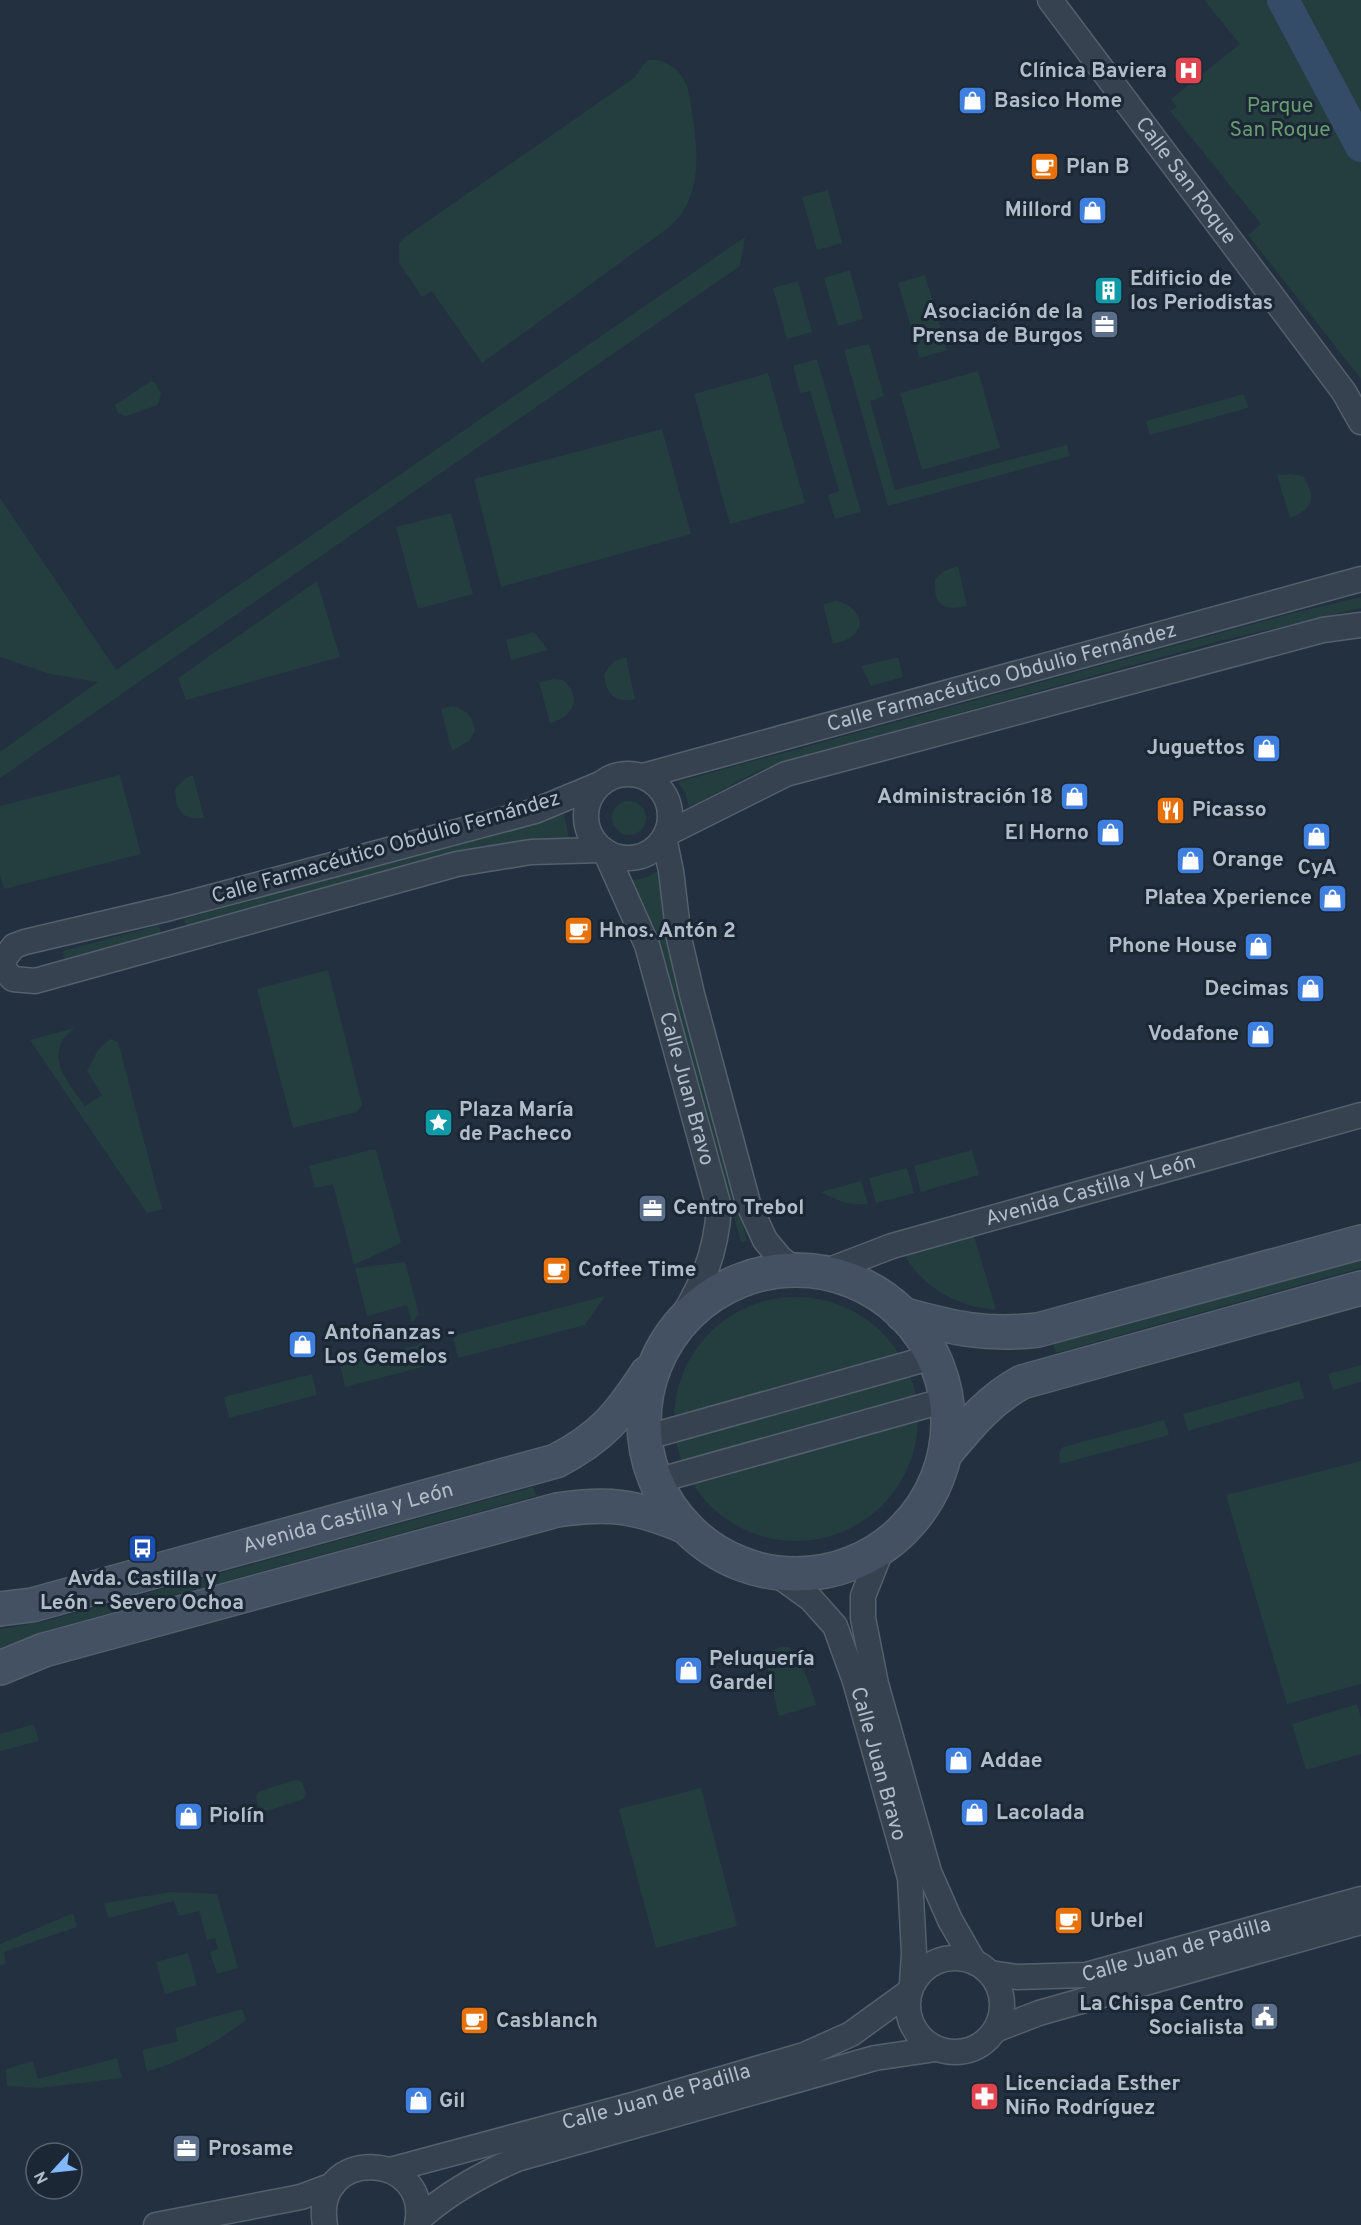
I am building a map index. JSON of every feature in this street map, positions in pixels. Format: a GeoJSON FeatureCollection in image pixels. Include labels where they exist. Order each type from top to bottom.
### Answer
{"type":"FeatureCollection","features":[{"type":"Feature","properties":{"kind":"main road"},"geometry":{"type":"LineString","coordinates":[[902,1314],[975,1332],[1003,1334],[1038,1330],[1361,1242]]}},
{"type":"Feature","properties":{"kind":"main road","name":"Avenida Castilla y León"},"geometry":{"type":"LineString","coordinates":[[0,1609],[32,1605],[240,1550],[556,1461],[586,1446],[612,1423],[676,1328],[703,1301],[737,1281],[774,1271],[809,1271]]}},
{"type":"Feature","properties":{"kind":"main road"},"geometry":{"type":"LineString","coordinates":[[656,1359],[644,1402],[644,1438],[656,1481],[684,1526],[711,1549],[731,1559],[775,1573],[812,1574],[849,1565],[882,1548],[911,1523],[932,1490],[945,1454],[946,1400],[933,1357],[893,1304],[860,1284],[809,1271]]}},
{"type":"Feature","properties":{"kind":"main road"},"geometry":{"type":"LineString","coordinates":[[945,1454],[981,1411],[1002,1393],[1022,1382],[1361,1288]]}},
{"type":"Feature","properties":{"kind":"main road","name":"Avenida Castilla y León"},"geometry":{"type":"LineString","coordinates":[[0,1668],[44,1650],[557,1510],[596,1504],[640,1510],[684,1526]]}},
{"type":"Feature","properties":{"kind":"street","name":"Calle San Roque"},"geometry":{"type":"LineString","coordinates":[[1050,0],[1352,400],[1361,422]]}},
{"type":"Feature","properties":{"kind":"street","name":"Calle Farmacéutico Obdulio Fernández"},"geometry":{"type":"LineString","coordinates":[[644,776],[1361,579]]}},
{"type":"Feature","properties":{"kind":"street","name":"Calle Farmacéutico Obdulio Fernández"},"geometry":{"type":"LineString","coordinates":[[665,836],[786,774],[1323,630],[1361,625]]}},
{"type":"Feature","properties":{"kind":"street"},"geometry":{"type":"LineString","coordinates":[[622,774],[644,776],[655,783],[670,807],[670,821],[665,836],[654,850],[643,856],[618,858],[603,850],[591,838],[586,824],[585,809],[590,795],[600,784],[622,774]]}},
{"type":"Feature","properties":{"kind":"street","name":"Calle Farmacéutico Obdulio Fernández"},"geometry":{"type":"LineString","coordinates":[[600,784],[535,811],[170,908],[14,946],[3,960],[5,971],[13,980],[34,981],[457,864],[542,851],[603,850]]}},
{"type":"Feature","properties":{"kind":"street","name":"Calle Juan Bravo"},"geometry":{"type":"LineString","coordinates":[[665,836],[679,938],[748,1203],[765,1240],[780,1258],[809,1271]]}},
{"type":"Feature","properties":{"kind":"street","name":"Calle Juan Bravo"},"geometry":{"type":"LineString","coordinates":[[603,850],[648,945],[718,1207],[717,1237],[707,1274],[676,1328]]}},
{"type":"Feature","properties":{"kind":"street"},"geometry":{"type":"LineString","coordinates":[[170,908],[178,943]]}},
{"type":"Feature","properties":{"kind":"street","name":"Avenida Castilla y León"},"geometry":{"type":"LineString","coordinates":[[809,1271],[1361,1115]]}},
{"type":"Feature","properties":{"kind":"street"},"geometry":{"type":"LineString","coordinates":[[644,1438],[933,1357]]}},
{"type":"Feature","properties":{"kind":"street"},"geometry":{"type":"LineString","coordinates":[[656,1481],[946,1400]]}},
{"type":"Feature","properties":{"kind":"street","name":"Calle Juan Bravo"},"geometry":{"type":"LineString","coordinates":[[882,1548],[863,1596],[862,1618],[876,1684],[929,1872],[950,1920],[982,1967]]}},
{"type":"Feature","properties":{"kind":"street","name":"Calle Juan Bravo"},"geometry":{"type":"LineString","coordinates":[[775,1573],[811,1599],[835,1626],[855,1681],[910,1878],[914,1953],[911,1988]]}},
{"type":"Feature","properties":{"kind":"street","name":"Calle Juan de Padilla"},"geometry":{"type":"LineString","coordinates":[[982,1967],[1017,1977],[1061,1978],[1086,1975],[1361,1899]]}},
{"type":"Feature","properties":{"kind":"street","name":"Calle Juan de Padilla"},"geometry":{"type":"LineString","coordinates":[[995,2030],[1039,2013],[1361,1923]]}},
{"type":"Feature","properties":{"kind":"street"},"geometry":{"type":"LineString","coordinates":[[958,1958],[982,1967],[999,1987],[1002,2001],[1000,2019],[995,2030],[988,2039],[972,2049],[950,2052],[936,2049],[916,2032],[910,2021],[911,1988],[926,1967],[937,1961],[958,1958]]}},
{"type":"Feature","properties":{"kind":"street","name":"Calle Juan de Padilla"},"geometry":{"type":"LineString","coordinates":[[333,2185],[345,2174],[363,2167],[390,2170],[636,2104],[804,2055],[851,2034],[911,1988]]}},
{"type":"Feature","properties":{"kind":"street","name":"Calle Juan de Padilla"},"geometry":{"type":"LineString","coordinates":[[418,2223],[438,2201],[471,2180],[517,2159],[875,2058],[936,2049]]}},
{"type":"Feature","properties":{"kind":"street"},"geometry":{"type":"LineString","coordinates":[[390,2170],[406,2182],[415,2195],[418,2223]]}},
{"type":"Feature","properties":{"kind":"street"},"geometry":{"type":"LineString","coordinates":[[156,2225],[301,2198],[333,2185]]}},
{"type":"Feature","properties":{"kind":"street"},"geometry":{"type":"LineString","coordinates":[[324,2225],[324,2206],[333,2185]]}},
{"type":"Feature","properties":{"kind":"green space","name":"Parque San Roque"},"geometry":{"type":"Polygon","coordinates":[[[1204,0],[1361,0],[1361,379],[1248,235],[1261,224],[1170,111],[1177,107],[1171,99],[1240,44],[1204,0]]]}},
{"type":"Feature","properties":{"kind":"green space"},"geometry":{"type":"Polygon","coordinates":[[[647,60],[661,61],[673,67],[678,71],[688,89],[696,145],[694,181],[690,199],[681,214],[668,228],[482,363],[432,291],[422,297],[399,263],[399,244],[405,237],[634,78],[647,60]]]}},
{"type":"Feature","properties":{"kind":"green space"},"geometry":{"type":"Polygon","coordinates":[[[828,190],[842,243],[817,250],[802,197],[828,190]]]}},
{"type":"Feature","properties":{"kind":"green space"},"geometry":{"type":"Polygon","coordinates":[[[745,237],[740,266],[0,778],[0,752],[98,682],[50,674],[0,657],[0,498],[116,670],[745,237]]]}},
{"type":"Feature","properties":{"kind":"green space"},"geometry":{"type":"Polygon","coordinates":[[[850,270],[863,319],[838,326],[824,278],[850,270]]]}},
{"type":"Feature","properties":{"kind":"green space"},"geometry":{"type":"Polygon","coordinates":[[[925,275],[947,350],[920,358],[898,283],[925,275]]]}},
{"type":"Feature","properties":{"kind":"green space"},"geometry":{"type":"Polygon","coordinates":[[[798,281],[812,332],[787,339],[773,288],[798,281]]]}},
{"type":"Feature","properties":{"kind":"green space"},"geometry":{"type":"Polygon","coordinates":[[[869,344],[884,396],[870,401],[895,490],[1067,445],[1070,456],[888,506],[844,350],[869,344]]]}},
{"type":"Feature","properties":{"kind":"green space"},"geometry":{"type":"Polygon","coordinates":[[[817,359],[861,512],[835,519],[828,495],[839,491],[810,391],[800,393],[793,366],[817,359]]]}},
{"type":"Feature","properties":{"kind":"green space"},"geometry":{"type":"Polygon","coordinates":[[[978,371],[1000,448],[922,470],[900,393],[978,371]]]}},
{"type":"Feature","properties":{"kind":"green space"},"geometry":{"type":"Polygon","coordinates":[[[768,373],[805,503],[730,524],[694,394],[768,373]]]}},
{"type":"Feature","properties":{"kind":"green space"},"geometry":{"type":"Polygon","coordinates":[[[151,381],[161,393],[158,405],[126,416],[118,413],[115,405],[151,381]]]}},
{"type":"Feature","properties":{"kind":"green space"},"geometry":{"type":"Polygon","coordinates":[[[1244,394],[1248,408],[1150,435],[1146,421],[1244,394]]]}},
{"type":"Feature","properties":{"kind":"green space"},"geometry":{"type":"Polygon","coordinates":[[[662,429],[691,534],[501,587],[474,479],[662,429]]]}},
{"type":"Feature","properties":{"kind":"green space"},"geometry":{"type":"Polygon","coordinates":[[[1277,475],[1303,476],[1311,497],[1304,511],[1290,518],[1277,475]]]}},
{"type":"Feature","properties":{"kind":"green space"},"geometry":{"type":"Polygon","coordinates":[[[451,513],[473,594],[418,609],[396,527],[451,513]]]}},
{"type":"Feature","properties":{"kind":"green space"},"geometry":{"type":"Polygon","coordinates":[[[958,566],[967,606],[946,607],[938,601],[935,580],[944,571],[958,566]]]}},
{"type":"Feature","properties":{"kind":"green space"},"geometry":{"type":"Polygon","coordinates":[[[317,581],[340,657],[186,700],[178,678],[317,581]]]}},
{"type":"Feature","properties":{"kind":"green space"},"geometry":{"type":"Polygon","coordinates":[[[1361,597],[1361,608],[1224,640],[817,752],[761,770],[689,807],[685,792],[677,782],[1289,614],[1361,597]]]}},
{"type":"Feature","properties":{"kind":"green space"},"geometry":{"type":"Polygon","coordinates":[[[836,601],[848,606],[860,620],[857,632],[833,644],[823,604],[836,601]]]}},
{"type":"Feature","properties":{"kind":"green space"},"geometry":{"type":"Polygon","coordinates":[[[534,632],[548,650],[511,660],[506,640],[534,632]]]}},
{"type":"Feature","properties":{"kind":"green space"},"geometry":{"type":"Polygon","coordinates":[[[626,657],[635,699],[622,700],[609,692],[604,674],[614,661],[626,657]]]}},
{"type":"Feature","properties":{"kind":"green space"},"geometry":{"type":"Polygon","coordinates":[[[898,657],[903,677],[871,686],[861,666],[898,657]]]}},
{"type":"Feature","properties":{"kind":"green space"},"geometry":{"type":"Polygon","coordinates":[[[553,679],[563,680],[569,686],[574,699],[573,706],[565,716],[550,723],[539,682],[553,679]]]}},
{"type":"Feature","properties":{"kind":"green space"},"geometry":{"type":"Polygon","coordinates":[[[453,706],[468,715],[475,731],[469,741],[452,751],[441,709],[453,706]]]}},
{"type":"Feature","properties":{"kind":"green space"},"geometry":{"type":"Polygon","coordinates":[[[120,775],[141,854],[4,889],[0,875],[0,806],[120,775]]]}},
{"type":"Feature","properties":{"kind":"green space"},"geometry":{"type":"Polygon","coordinates":[[[193,775],[204,818],[185,816],[177,803],[175,790],[184,779],[193,775]]]}},
{"type":"Feature","properties":{"kind":"green space"},"geometry":{"type":"Polygon","coordinates":[[[629,801],[641,806],[646,818],[641,830],[629,835],[617,830],[612,818],[617,806],[629,801]]]}},
{"type":"Feature","properties":{"kind":"green space"},"geometry":{"type":"Polygon","coordinates":[[[564,814],[569,839],[535,839],[459,852],[186,926],[184,919],[564,814]]]}},
{"type":"Feature","properties":{"kind":"green space"},"geometry":{"type":"Polygon","coordinates":[[[658,871],[666,941],[747,1241],[741,1242],[659,942],[631,880],[645,878],[658,871]]]}},
{"type":"Feature","properties":{"kind":"green space"},"geometry":{"type":"Polygon","coordinates":[[[159,925],[161,933],[64,959],[63,951],[159,925]]]}},
{"type":"Feature","properties":{"kind":"green space"},"geometry":{"type":"Polygon","coordinates":[[[328,970],[362,1105],[357,1112],[293,1128],[257,989],[328,970]]]}},
{"type":"Feature","properties":{"kind":"green space"},"geometry":{"type":"Polygon","coordinates":[[[75,1028],[65,1037],[58,1057],[65,1077],[85,1106],[102,1095],[87,1071],[98,1050],[110,1039],[118,1042],[162,1209],[147,1213],[30,1040],[75,1028]]]}},
{"type":"Feature","properties":{"kind":"green space"},"geometry":{"type":"Polygon","coordinates":[[[376,1150],[401,1243],[354,1265],[333,1184],[315,1188],[309,1166],[376,1150]]]}},
{"type":"Feature","properties":{"kind":"green space"},"geometry":{"type":"Polygon","coordinates":[[[972,1150],[979,1175],[921,1192],[914,1166],[972,1150]]]}},
{"type":"Feature","properties":{"kind":"green space"},"geometry":{"type":"Polygon","coordinates":[[[907,1168],[914,1193],[876,1203],[869,1178],[907,1168]]]}},
{"type":"Feature","properties":{"kind":"green space"},"geometry":{"type":"Polygon","coordinates":[[[861,1181],[868,1204],[844,1202],[821,1192],[861,1181]]]}},
{"type":"Feature","properties":{"kind":"green space"},"geometry":{"type":"Polygon","coordinates":[[[974,1236],[996,1310],[968,1305],[944,1294],[923,1278],[905,1256],[974,1236]]]}},
{"type":"Feature","properties":{"kind":"green space"},"geometry":{"type":"Polygon","coordinates":[[[1361,1259],[1361,1268],[1056,1353],[1053,1344],[1361,1259]]]}},
{"type":"Feature","properties":{"kind":"green space"},"geometry":{"type":"Polygon","coordinates":[[[405,1262],[419,1314],[412,1323],[407,1305],[367,1316],[355,1268],[405,1262]]]}},
{"type":"Feature","properties":{"kind":"green space"},"geometry":{"type":"Polygon","coordinates":[[[605,1296],[585,1325],[458,1358],[453,1336],[605,1296]]]}},
{"type":"Feature","properties":{"kind":"green space"},"geometry":{"type":"Polygon","coordinates":[[[796,1297],[820,1299],[843,1306],[864,1318],[882,1333],[897,1351],[909,1372],[916,1395],[918,1419],[916,1443],[909,1466],[897,1487],[882,1505],[864,1520],[843,1532],[820,1539],[796,1541],[772,1539],[749,1532],[728,1520],[710,1505],[695,1487],[683,1466],[676,1443],[674,1419],[676,1395],[683,1372],[695,1351],[710,1333],[728,1318],[749,1306],[772,1299],[796,1297]]]}},
{"type":"Feature","properties":{"kind":"green space"},"geometry":{"type":"Polygon","coordinates":[[[421,1344],[426,1366],[345,1387],[340,1365],[421,1344]]]}},
{"type":"Feature","properties":{"kind":"green space"},"geometry":{"type":"Polygon","coordinates":[[[1361,1365],[1361,1382],[1333,1390],[1328,1374],[1361,1365]]]}},
{"type":"Feature","properties":{"kind":"green space"},"geometry":{"type":"Polygon","coordinates":[[[312,1374],[317,1395],[229,1418],[224,1397],[312,1374]]]}},
{"type":"Feature","properties":{"kind":"green space"},"geometry":{"type":"Polygon","coordinates":[[[1299,1381],[1304,1398],[1188,1431],[1183,1414],[1299,1381]]]}},
{"type":"Feature","properties":{"kind":"green space"},"geometry":{"type":"Polygon","coordinates":[[[1164,1420],[1169,1435],[1060,1464],[1059,1453],[1063,1447],[1164,1420]]]}},
{"type":"Feature","properties":{"kind":"green space"},"geometry":{"type":"Polygon","coordinates":[[[1361,1461],[1361,1684],[1287,1704],[1226,1495],[1361,1461]]]}},
{"type":"Feature","properties":{"kind":"green space"},"geometry":{"type":"Polygon","coordinates":[[[533,1487],[536,1496],[48,1630],[0,1649],[0,1629],[46,1621],[533,1487]]]}},
{"type":"Feature","properties":{"kind":"green space"},"geometry":{"type":"Polygon","coordinates":[[[780,1647],[789,1647],[798,1661],[809,1682],[816,1705],[779,1716],[767,1665],[772,1651],[780,1647]]]}},
{"type":"Feature","properties":{"kind":"green space"},"geometry":{"type":"Polygon","coordinates":[[[1357,1704],[1361,1718],[1361,1754],[1306,1770],[1292,1724],[1357,1704]]]}},
{"type":"Feature","properties":{"kind":"green space"},"geometry":{"type":"Polygon","coordinates":[[[34,1724],[39,1741],[0,1751],[0,1734],[34,1724]]]}},
{"type":"Feature","properties":{"kind":"green space"},"geometry":{"type":"Polygon","coordinates":[[[295,1780],[302,1782],[306,1794],[304,1799],[267,1811],[258,1806],[256,1797],[258,1792],[295,1780]]]}},
{"type":"Feature","properties":{"kind":"green space"},"geometry":{"type":"Polygon","coordinates":[[[701,1788],[737,1926],[656,1948],[619,1809],[701,1788]]]}},
{"type":"Feature","properties":{"kind":"green space"},"geometry":{"type":"Polygon","coordinates":[[[172,1892],[217,1894],[238,1968],[217,1974],[210,1952],[218,1949],[215,1938],[207,1940],[199,1911],[179,1916],[174,1901],[108,1918],[104,1903],[172,1892]]]}},
{"type":"Feature","properties":{"kind":"green space"},"geometry":{"type":"Polygon","coordinates":[[[73,1913],[77,1927],[4,1952],[6,1964],[0,1965],[0,1944],[73,1913]]]}},
{"type":"Feature","properties":{"kind":"green space"},"geometry":{"type":"Polygon","coordinates":[[[188,1953],[197,1985],[165,1994],[156,1962],[188,1953]]]}},
{"type":"Feature","properties":{"kind":"green space"},"geometry":{"type":"Polygon","coordinates":[[[242,2009],[246,2020],[222,2037],[187,2056],[147,2072],[142,2050],[178,2041],[175,2028],[242,2009]]]}},
{"type":"Feature","properties":{"kind":"green space"},"geometry":{"type":"Polygon","coordinates":[[[117,2058],[122,2078],[40,2088],[7,2086],[6,2069],[33,2061],[38,2079],[117,2058]]]}},
{"type":"Feature","properties":{"kind":"waterway"},"geometry":{"type":"LineString","coordinates":[[1283,0],[1361,146]]}},
{"type":"Feature","properties":{"kind":"place","name":"Clínica Baviera"},"geometry":{"type":"Point","coordinates":[1188,71]}},
{"type":"Feature","properties":{"kind":"place","name":"Basico Home"},"geometry":{"type":"Point","coordinates":[973,101]}},
{"type":"Feature","properties":{"kind":"place","name":"Plan B"},"geometry":{"type":"Point","coordinates":[1045,167]}},
{"type":"Feature","properties":{"kind":"place","name":"Millord"},"geometry":{"type":"Point","coordinates":[1093,210]}},
{"type":"Feature","properties":{"kind":"place","name":"Edificio de los Periodistas"},"geometry":{"type":"Point","coordinates":[1109,291]}},
{"type":"Feature","properties":{"kind":"place","name":"Asociación de la Prensa de Burgos"},"geometry":{"type":"Point","coordinates":[1104,324]}},
{"type":"Feature","properties":{"kind":"place","name":"Juguettos"},"geometry":{"type":"Point","coordinates":[1266,748]}},
{"type":"Feature","properties":{"kind":"place","name":"Administración 18"},"geometry":{"type":"Point","coordinates":[1074,797]}},
{"type":"Feature","properties":{"kind":"place","name":"Picasso"},"geometry":{"type":"Point","coordinates":[1171,810]}},
{"type":"Feature","properties":{"kind":"place","name":"El Horno"},"geometry":{"type":"Point","coordinates":[1110,833]}},
{"type":"Feature","properties":{"kind":"place","name":"CyA"},"geometry":{"type":"Point","coordinates":[1317,837]}},
{"type":"Feature","properties":{"kind":"place","name":"Orange"},"geometry":{"type":"Point","coordinates":[1191,860]}},
{"type":"Feature","properties":{"kind":"place","name":"Platea Xperience"},"geometry":{"type":"Point","coordinates":[1333,898]}},
{"type":"Feature","properties":{"kind":"place","name":"Hnos. Antón 2"},"geometry":{"type":"Point","coordinates":[578,931]}},
{"type":"Feature","properties":{"kind":"place","name":"Phone House"},"geometry":{"type":"Point","coordinates":[1258,946]}},
{"type":"Feature","properties":{"kind":"place","name":"Decimas"},"geometry":{"type":"Point","coordinates":[1310,989]}},
{"type":"Feature","properties":{"kind":"place","name":"Vodafone"},"geometry":{"type":"Point","coordinates":[1260,1034]}},
{"type":"Feature","properties":{"kind":"place","name":"Plaza María de Pacheco"},"geometry":{"type":"Point","coordinates":[438,1122]}},
{"type":"Feature","properties":{"kind":"place","name":"Centro Trebol"},"geometry":{"type":"Point","coordinates":[652,1208]}},
{"type":"Feature","properties":{"kind":"place","name":"Coffee Time"},"geometry":{"type":"Point","coordinates":[557,1270]}},
{"type":"Feature","properties":{"kind":"place","name":"Antoñanzas - Los Gemelos"},"geometry":{"type":"Point","coordinates":[303,1345]}},
{"type":"Feature","properties":{"kind":"place","name":"Avda. Castilla y León – Severo Ochoa"},"geometry":{"type":"Point","coordinates":[142,1548]}},
{"type":"Feature","properties":{"kind":"place","name":"Peluquería Gardel"},"geometry":{"type":"Point","coordinates":[688,1671]}},
{"type":"Feature","properties":{"kind":"place","name":"Addae"},"geometry":{"type":"Point","coordinates":[959,1761]}},
{"type":"Feature","properties":{"kind":"place","name":"Lacolada"},"geometry":{"type":"Point","coordinates":[975,1813]}},
{"type":"Feature","properties":{"kind":"place","name":"Piolín"},"geometry":{"type":"Point","coordinates":[188,1816]}},
{"type":"Feature","properties":{"kind":"place","name":"Urbel"},"geometry":{"type":"Point","coordinates":[1069,1921]}},
{"type":"Feature","properties":{"kind":"place","name":"La Chispa Centro Socialista"},"geometry":{"type":"Point","coordinates":[1265,2016]}},
{"type":"Feature","properties":{"kind":"place","name":"Casblanch"},"geometry":{"type":"Point","coordinates":[475,2021]}},
{"type":"Feature","properties":{"kind":"place","name":"Licenciada Esther Niño Rodríguez"},"geometry":{"type":"Point","coordinates":[984,2096]}},
{"type":"Feature","properties":{"kind":"place","name":"Gil"},"geometry":{"type":"Point","coordinates":[418,2101]}},
{"type":"Feature","properties":{"kind":"place","name":"Prosame"},"geometry":{"type":"Point","coordinates":[187,2149]}}]}
